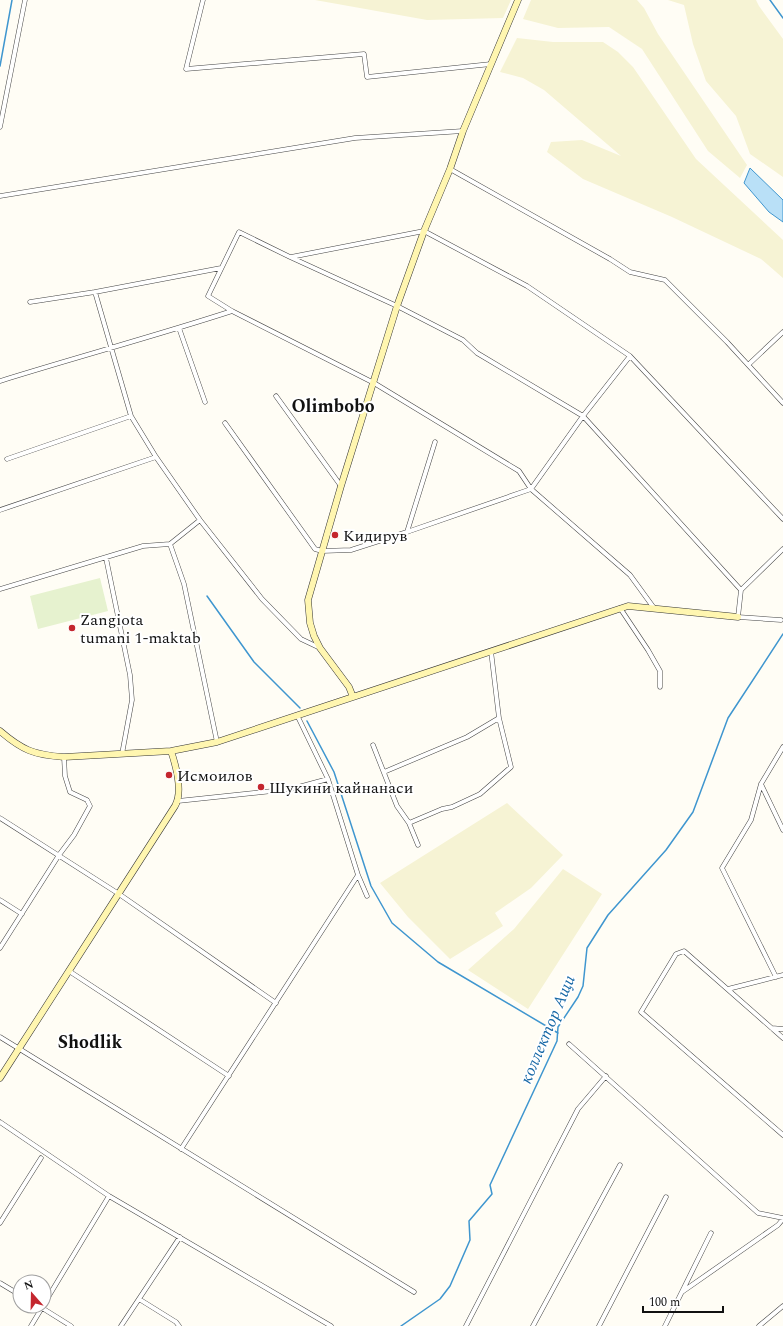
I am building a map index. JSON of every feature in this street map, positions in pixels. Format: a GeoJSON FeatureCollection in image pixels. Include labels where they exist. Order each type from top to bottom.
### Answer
{"type":"FeatureCollection","features":[{"type":"Feature","properties":{"kind":"main road"},"geometry":{"type":"LineString","coordinates":[[353,697],[349,687],[320,648],[310,623],[308,600],[341,486],[397,306],[424,231],[450,169],[463,131],[518,0]]}},
{"type":"Feature","properties":{"kind":"main road"},"geometry":{"type":"LineString","coordinates":[[0,731],[12,741],[29,751],[44,755],[64,757],[171,750],[217,742],[628,606],[738,617]]}},
{"type":"Feature","properties":{"kind":"main road"},"geometry":{"type":"LineString","coordinates":[[0,1078],[178,801],[177,774],[171,750]]}},
{"type":"Feature","properties":{"kind":"street"},"geometry":{"type":"LineString","coordinates":[[0,127],[25,0]]}},
{"type":"Feature","properties":{"kind":"street"},"geometry":{"type":"LineString","coordinates":[[203,0],[186,69],[364,54],[366,77],[491,64]]}},
{"type":"Feature","properties":{"kind":"street"},"geometry":{"type":"LineString","coordinates":[[0,196],[355,138],[463,131]]}},
{"type":"Feature","properties":{"kind":"street"},"geometry":{"type":"LineString","coordinates":[[450,169],[610,259],[630,272],[665,280],[783,403]]}},
{"type":"Feature","properties":{"kind":"street"},"geometry":{"type":"LineString","coordinates":[[290,258],[424,231],[528,286],[630,356],[783,519]]}},
{"type":"Feature","properties":{"kind":"street"},"geometry":{"type":"LineString","coordinates":[[654,608],[630,575],[531,489],[519,471],[374,383],[232,311],[208,296],[239,232],[290,258],[397,306],[463,340],[477,353],[584,416],[741,590]]}},
{"type":"Feature","properties":{"kind":"street"},"geometry":{"type":"LineString","coordinates":[[30,302],[95,292],[222,268]]}},
{"type":"Feature","properties":{"kind":"street"},"geometry":{"type":"LineString","coordinates":[[95,292],[131,416],[156,457],[200,520],[262,599],[301,639],[320,648]]}},
{"type":"Feature","properties":{"kind":"street"},"geometry":{"type":"LineString","coordinates":[[0,381],[232,311]]}},
{"type":"Feature","properties":{"kind":"street"},"geometry":{"type":"LineString","coordinates":[[179,328],[204,402]]}},
{"type":"Feature","properties":{"kind":"street"},"geometry":{"type":"LineString","coordinates":[[748,365],[783,332]]}},
{"type":"Feature","properties":{"kind":"street"},"geometry":{"type":"LineString","coordinates":[[225,423],[316,549],[322,551],[351,550],[531,489],[630,356]]}},
{"type":"Feature","properties":{"kind":"street"},"geometry":{"type":"LineString","coordinates":[[276,396],[341,486]]}},
{"type":"Feature","properties":{"kind":"street"},"geometry":{"type":"LineString","coordinates":[[7,459],[131,416]]}},
{"type":"Feature","properties":{"kind":"street"},"geometry":{"type":"LineString","coordinates":[[407,532],[435,442]]}},
{"type":"Feature","properties":{"kind":"street"},"geometry":{"type":"LineString","coordinates":[[0,510],[156,457]]}},
{"type":"Feature","properties":{"kind":"street"},"geometry":{"type":"LineString","coordinates":[[0,589],[143,546],[170,544],[200,520]]}},
{"type":"Feature","properties":{"kind":"street"},"geometry":{"type":"LineString","coordinates":[[170,544],[184,584],[217,742]]}},
{"type":"Feature","properties":{"kind":"street"},"geometry":{"type":"LineString","coordinates":[[780,620],[738,617],[741,590],[783,549]]}},
{"type":"Feature","properties":{"kind":"street"},"geometry":{"type":"LineString","coordinates":[[106,558],[130,675],[132,694],[122,754]]}},
{"type":"Feature","properties":{"kind":"street"},"geometry":{"type":"LineString","coordinates":[[620,608],[660,671],[660,688]]}},
{"type":"Feature","properties":{"kind":"street"},"geometry":{"type":"LineString","coordinates":[[409,822],[442,809],[452,807],[480,794],[512,767],[499,718],[491,651]]}},
{"type":"Feature","properties":{"kind":"street"},"geometry":{"type":"LineString","coordinates":[[297,715],[328,779],[358,875],[367,896]]}},
{"type":"Feature","properties":{"kind":"street"},"geometry":{"type":"LineString","coordinates":[[384,772],[467,737],[499,718]]}},
{"type":"Feature","properties":{"kind":"street"},"geometry":{"type":"LineString","coordinates":[[373,745],[397,806],[409,822],[418,845]]}},
{"type":"Feature","properties":{"kind":"street"},"geometry":{"type":"LineString","coordinates":[[776,977],[722,868],[750,820],[761,784],[783,747]]}},
{"type":"Feature","properties":{"kind":"street"},"geometry":{"type":"LineString","coordinates":[[0,948],[59,854],[74,835],[90,806],[87,800],[70,792],[65,776],[64,757]]}},
{"type":"Feature","properties":{"kind":"street"},"geometry":{"type":"LineString","coordinates":[[178,801],[291,789],[328,779]]}},
{"type":"Feature","properties":{"kind":"street"},"geometry":{"type":"LineString","coordinates":[[761,784],[783,830]]}},
{"type":"Feature","properties":{"kind":"street"},"geometry":{"type":"LineString","coordinates":[[0,818],[59,854],[119,894],[276,1003]]}},
{"type":"Feature","properties":{"kind":"street"},"geometry":{"type":"LineString","coordinates":[[181,1149],[358,875]]}},
{"type":"Feature","properties":{"kind":"street"},"geometry":{"type":"LineString","coordinates":[[0,900],[22,914]]}},
{"type":"Feature","properties":{"kind":"street"},"geometry":{"type":"LineString","coordinates":[[783,1038],[684,951],[676,954],[641,1012],[783,1135]]}},
{"type":"Feature","properties":{"kind":"street"},"geometry":{"type":"LineString","coordinates":[[69,971],[229,1076]]}},
{"type":"Feature","properties":{"kind":"street"},"geometry":{"type":"LineString","coordinates":[[728,989],[783,975]]}},
{"type":"Feature","properties":{"kind":"street"},"geometry":{"type":"LineString","coordinates":[[772,1028],[783,1029]]}},
{"type":"Feature","properties":{"kind":"street"},"geometry":{"type":"LineString","coordinates":[[0,1037],[414,1292]]}},
{"type":"Feature","properties":{"kind":"street"},"geometry":{"type":"LineString","coordinates":[[569,1044],[758,1213],[783,1219],[778,1225],[682,1292]]}},
{"type":"Feature","properties":{"kind":"street"},"geometry":{"type":"LineString","coordinates":[[466,1326],[578,1109],[606,1076]]}},
{"type":"Feature","properties":{"kind":"street"},"geometry":{"type":"LineString","coordinates":[[0,1122],[109,1196],[180,1236],[331,1326]]}},
{"type":"Feature","properties":{"kind":"street"},"geometry":{"type":"LineString","coordinates":[[0,1223],[40,1158]]}},
{"type":"Feature","properties":{"kind":"street"},"geometry":{"type":"LineString","coordinates":[[533,1326],[620,1165]]}},
{"type":"Feature","properties":{"kind":"street"},"geometry":{"type":"LineString","coordinates":[[52,1290],[109,1196]]}},
{"type":"Feature","properties":{"kind":"street"},"geometry":{"type":"LineString","coordinates":[[599,1326],[666,1197]]}},
{"type":"Feature","properties":{"kind":"street"},"geometry":{"type":"LineString","coordinates":[[665,1326],[711,1233]]}},
{"type":"Feature","properties":{"kind":"street"},"geometry":{"type":"LineString","coordinates":[[121,1326],[180,1236]]}},
{"type":"Feature","properties":{"kind":"street"},"geometry":{"type":"LineString","coordinates":[[0,1283],[12,1290]]}},
{"type":"Feature","properties":{"kind":"street"},"geometry":{"type":"LineString","coordinates":[[139,1299],[176,1322],[179,1326]]}},
{"type":"Feature","properties":{"kind":"street"},"geometry":{"type":"LineString","coordinates":[[759,1326],[783,1306]]}},
{"type":"Feature","properties":{"kind":"street"},"geometry":{"type":"LineString","coordinates":[[52,1313],[71,1326]]}},
{"type":"Feature","properties":{"kind":"street"},"geometry":{"type":"LineString","coordinates":[[31,1326],[38,1314]]}},
{"type":"Feature","properties":{"kind":"shaded area"},"geometry":{"type":"Polygon","coordinates":[[[315,0],[511,0],[503,18],[427,20],[315,0]]]}},
{"type":"Feature","properties":{"kind":"shaded area"},"geometry":{"type":"Polygon","coordinates":[[[531,0],[637,0],[644,8],[658,34],[747,165],[740,178],[708,151],[642,49],[609,27],[558,28],[523,19],[531,0]]]}},
{"type":"Feature","properties":{"kind":"shaded area"},"geometry":{"type":"Polygon","coordinates":[[[668,0],[756,0],[783,39],[783,177],[750,154],[736,116],[706,81],[693,44],[684,5],[668,0]]]}},
{"type":"Feature","properties":{"kind":"shaded area"},"geometry":{"type":"Polygon","coordinates":[[[517,38],[553,42],[603,42],[618,52],[633,67],[696,159],[783,240],[783,278],[761,259],[672,217],[583,179],[547,152],[551,142],[582,140],[621,156],[544,90],[523,78],[500,72],[517,38]]]}},
{"type":"Feature","properties":{"kind":"shaded area"},"geometry":{"type":"Polygon","coordinates":[[[507,803],[563,855],[531,888],[495,913],[503,926],[450,959],[408,917],[380,883],[507,803]]]}},
{"type":"Feature","properties":{"kind":"shaded area"},"geometry":{"type":"Polygon","coordinates":[[[563,869],[602,894],[528,1009],[468,970],[514,929],[563,869]]]}},
{"type":"Feature","properties":{"kind":"green space"},"geometry":{"type":"Polygon","coordinates":[[[100,578],[108,611],[38,629],[30,596],[100,578]]]}},
{"type":"Feature","properties":{"kind":"water"},"geometry":{"type":"Polygon","coordinates":[[[750,168],[783,200],[783,222],[769,212],[744,183],[750,168]]]}},
{"type":"Feature","properties":{"kind":"waterway"},"geometry":{"type":"LineString","coordinates":[[0,66],[12,0]]}},
{"type":"Feature","properties":{"kind":"waterway"},"geometry":{"type":"LineString","coordinates":[[770,0],[783,18]]}},
{"type":"Feature","properties":{"kind":"waterway"},"geometry":{"type":"LineString","coordinates":[[207,596],[254,662],[300,708]]}},
{"type":"Feature","properties":{"kind":"waterway","name":"коллектор Ащи"},"geometry":{"type":"LineString","coordinates":[[401,1326],[440,1299],[450,1286],[470,1240],[469,1221],[492,1194],[490,1185],[557,1041],[558,1027],[578,997],[583,986],[587,948],[608,915],[666,850],[693,812],[728,718],[783,634]]}},
{"type":"Feature","properties":{"kind":"waterway"},"geometry":{"type":"LineString","coordinates":[[307,721],[334,772],[371,886],[392,923],[438,962],[558,1033]]}},
{"type":"Feature","properties":{"kind":"place","name":"Кидирув"},"geometry":{"type":"Point","coordinates":[335,535]}},
{"type":"Feature","properties":{"kind":"place","name":"Zangiota tumani 1-maktab"},"geometry":{"type":"Point","coordinates":[72,628]}},
{"type":"Feature","properties":{"kind":"place","name":"Исмоилов"},"geometry":{"type":"Point","coordinates":[169,775]}},
{"type":"Feature","properties":{"kind":"place","name":"Шукини кайнанаси"},"geometry":{"type":"Point","coordinates":[261,787]}},
{"type":"Feature","properties":{"kind":"district","name":"Olimbobo"},"geometry":{"type":"Point","coordinates":[333,406]}},
{"type":"Feature","properties":{"kind":"district","name":"Shodlik"},"geometry":{"type":"Point","coordinates":[90,1042]}}]}
